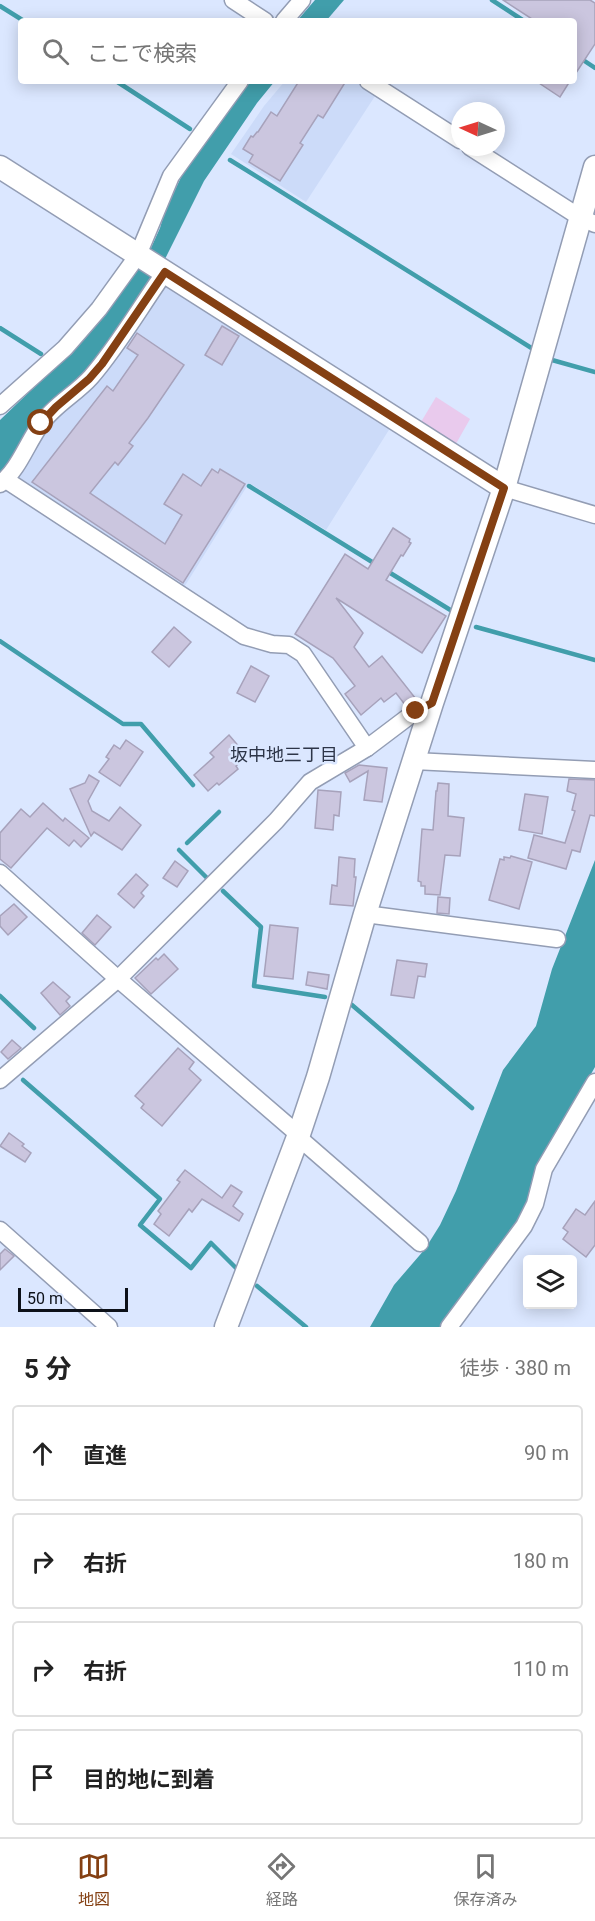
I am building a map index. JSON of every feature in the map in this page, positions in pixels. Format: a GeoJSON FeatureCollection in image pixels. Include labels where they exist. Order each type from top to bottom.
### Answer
{"type":"FeatureCollection","features":[{"type":"Feature","properties":{"kind":"street"},"geometry":{"type":"LineString","coordinates":[[233,0],[260,18]]}},
{"type":"Feature","properties":{"kind":"street"},"geometry":{"type":"LineString","coordinates":[[287,18],[302,0]]}},
{"type":"Feature","properties":{"kind":"street"},"geometry":{"type":"LineString","coordinates":[[0,406],[65,348],[140,256],[171,176],[238,84]]}},
{"type":"Feature","properties":{"kind":"street"},"geometry":{"type":"LineString","coordinates":[[373,84],[451,134]]}},
{"type":"Feature","properties":{"kind":"street"},"geometry":{"type":"LineString","coordinates":[[484,156],[588,221]]}},
{"type":"Feature","properties":{"kind":"street"},"geometry":{"type":"LineString","coordinates":[[0,167],[504,488],[595,515]]}},
{"type":"Feature","properties":{"kind":"street"},"geometry":{"type":"LineString","coordinates":[[226,1327],[318,1077],[365,914],[504,488],[588,221],[595,167]]}},
{"type":"Feature","properties":{"kind":"street"},"geometry":{"type":"LineString","coordinates":[[165,272],[102,364],[41,423],[3,482],[244,636],[272,644],[289,645],[303,654],[367,748]]}},
{"type":"Feature","properties":{"kind":"street"},"geometry":{"type":"LineString","coordinates":[[0,1080],[118,979],[276,821],[310,782],[367,748],[416,711],[432,703]]}},
{"type":"Feature","properties":{"kind":"street"},"geometry":{"type":"LineString","coordinates":[[414,761],[595,770]]}},
{"type":"Feature","properties":{"kind":"street"},"geometry":{"type":"LineString","coordinates":[[0,873],[420,1244]]}},
{"type":"Feature","properties":{"kind":"street"},"geometry":{"type":"LineString","coordinates":[[365,914],[557,939]]}},
{"type":"Feature","properties":{"kind":"street"},"geometry":{"type":"LineString","coordinates":[[449,1327],[524,1226],[535,1204],[544,1169],[595,1082]]}},
{"type":"Feature","properties":{"kind":"street"},"geometry":{"type":"LineString","coordinates":[[0,1230],[109,1327]]}},
{"type":"Feature","properties":{"kind":"shaded area"},"geometry":{"type":"Polygon","coordinates":[[[315,0],[344,0],[329,18],[300,18],[315,0]]]}},
{"type":"Feature","properties":{"kind":"shaded area"},"geometry":{"type":"Polygon","coordinates":[[[247,84],[273,84],[204,181],[163,263],[89,370],[42,410],[11,463],[0,477],[0,420],[70,353],[146,259],[184,171],[247,84]]]}},
{"type":"Feature","properties":{"kind":"shaded area"},"geometry":{"type":"Polygon","coordinates":[[[282,84],[364,84],[377,93],[306,202],[231,154],[264,106],[282,84]]]}},
{"type":"Feature","properties":{"kind":"shaded area"},"geometry":{"type":"Polygon","coordinates":[[[163,280],[392,425],[326,530],[249,483],[183,589],[10,478],[44,426],[163,280]]]}},
{"type":"Feature","properties":{"kind":"shaded area"},"geometry":{"type":"Polygon","coordinates":[[[436,397],[470,419],[453,449],[418,427],[436,397]]]}},
{"type":"Feature","properties":{"kind":"shaded area"},"geometry":{"type":"Polygon","coordinates":[[[595,860],[595,1067],[539,1165],[528,1202],[519,1222],[440,1327],[370,1327],[394,1285],[425,1249],[440,1225],[456,1191],[503,1070],[536,1026],[552,969],[595,860]]]}},
{"type":"Feature","properties":{"kind":"building"},"geometry":{"type":"Polygon","coordinates":[[[503,0],[590,0],[595,3],[595,44],[577,71],[577,18],[530,18],[503,0]]]}},
{"type":"Feature","properties":{"kind":"building"},"geometry":{"type":"Polygon","coordinates":[[[297,84],[344,84],[323,118],[318,115],[300,143],[303,145],[280,181],[249,162],[253,155],[243,149],[271,112],[277,116],[297,84]]]}},
{"type":"Feature","properties":{"kind":"building"},"geometry":{"type":"Polygon","coordinates":[[[540,84],[568,84],[560,97],[540,84]]]}},
{"type":"Feature","properties":{"kind":"building"},"geometry":{"type":"Polygon","coordinates":[[[222,326],[239,336],[222,365],[205,355],[222,326]]]}},
{"type":"Feature","properties":{"kind":"building"},"geometry":{"type":"Polygon","coordinates":[[[137,333],[184,365],[129,443],[133,446],[118,465],[115,462],[90,493],[165,544],[182,515],[164,504],[183,474],[201,486],[212,469],[218,473],[220,469],[245,484],[183,583],[32,482],[107,386],[113,391],[138,355],[127,348],[137,333]]]}},
{"type":"Feature","properties":{"kind":"building"},"geometry":{"type":"Polygon","coordinates":[[[393,528],[410,539],[411,543],[386,580],[446,616],[422,653],[336,598],[363,633],[354,647],[369,667],[382,656],[416,699],[406,706],[396,693],[384,702],[381,698],[361,715],[345,694],[355,686],[333,658],[295,634],[345,554],[368,569],[393,528]]]}},
{"type":"Feature","properties":{"kind":"building"},"geometry":{"type":"Polygon","coordinates":[[[174,627],[191,642],[169,667],[152,652],[174,627]]]}},
{"type":"Feature","properties":{"kind":"building"},"geometry":{"type":"Polygon","coordinates":[[[251,666],[269,676],[255,702],[237,693],[251,666]]]}},
{"type":"Feature","properties":{"kind":"building"},"geometry":{"type":"Polygon","coordinates":[[[229,735],[247,756],[236,766],[238,769],[208,791],[194,775],[214,757],[210,753],[229,735]]]}},
{"type":"Feature","properties":{"kind":"building"},"geometry":{"type":"Polygon","coordinates":[[[126,740],[143,752],[120,786],[99,772],[109,759],[106,757],[114,745],[120,749],[126,740]]]}},
{"type":"Feature","properties":{"kind":"building"},"geometry":{"type":"Polygon","coordinates":[[[359,765],[387,768],[382,802],[364,800],[368,771],[350,782],[345,773],[359,765]]]}},
{"type":"Feature","properties":{"kind":"building"},"geometry":{"type":"Polygon","coordinates":[[[89,775],[99,781],[88,801],[92,811],[109,821],[120,807],[141,825],[122,850],[94,832],[91,836],[70,789],[85,783],[89,775]]]}},
{"type":"Feature","properties":{"kind":"building"},"geometry":{"type":"Polygon","coordinates":[[[569,779],[595,780],[595,816],[590,815],[580,852],[572,850],[566,869],[528,858],[534,835],[565,843],[575,811],[572,810],[576,794],[567,791],[569,779]]]}},
{"type":"Feature","properties":{"kind":"building"},"geometry":{"type":"Polygon","coordinates":[[[438,783],[449,784],[448,816],[464,818],[460,856],[445,855],[440,895],[425,894],[425,886],[421,886],[421,882],[418,881],[422,829],[433,830],[438,783]]]}},
{"type":"Feature","properties":{"kind":"building"},"geometry":{"type":"Polygon","coordinates":[[[318,790],[341,792],[339,816],[334,815],[333,830],[315,828],[318,790]]]}},
{"type":"Feature","properties":{"kind":"building"},"geometry":{"type":"Polygon","coordinates":[[[525,794],[548,797],[542,834],[519,830],[525,794]]]}},
{"type":"Feature","properties":{"kind":"building"},"geometry":{"type":"Polygon","coordinates":[[[43,803],[63,821],[65,818],[89,838],[81,847],[74,840],[69,846],[47,828],[11,868],[0,859],[0,833],[21,809],[30,817],[43,803]]]}},
{"type":"Feature","properties":{"kind":"building"},"geometry":{"type":"Polygon","coordinates":[[[511,856],[532,862],[519,909],[489,900],[500,859],[504,860],[504,857],[510,858],[511,856]]]}},
{"type":"Feature","properties":{"kind":"building"},"geometry":{"type":"Polygon","coordinates":[[[339,857],[355,859],[353,906],[330,904],[332,885],[337,886],[339,857]]]}},
{"type":"Feature","properties":{"kind":"building"},"geometry":{"type":"Polygon","coordinates":[[[175,861],[188,871],[177,887],[163,878],[175,861]]]}},
{"type":"Feature","properties":{"kind":"building"},"geometry":{"type":"Polygon","coordinates":[[[136,874],[148,885],[141,893],[144,896],[134,908],[118,894],[136,874]]]}},
{"type":"Feature","properties":{"kind":"building"},"geometry":{"type":"Polygon","coordinates":[[[438,897],[450,898],[449,914],[437,913],[438,897]]]}},
{"type":"Feature","properties":{"kind":"building"},"geometry":{"type":"Polygon","coordinates":[[[14,904],[27,917],[8,935],[0,926],[0,916],[14,904]]]}},
{"type":"Feature","properties":{"kind":"building"},"geometry":{"type":"Polygon","coordinates":[[[97,915],[111,927],[95,945],[82,933],[97,915]]]}},
{"type":"Feature","properties":{"kind":"building"},"geometry":{"type":"Polygon","coordinates":[[[270,925],[298,928],[293,979],[264,976],[270,925]]]}},
{"type":"Feature","properties":{"kind":"building"},"geometry":{"type":"Polygon","coordinates":[[[164,954],[178,969],[151,994],[135,978],[156,958],[158,960],[164,954]]]}},
{"type":"Feature","properties":{"kind":"building"},"geometry":{"type":"Polygon","coordinates":[[[397,960],[427,964],[425,977],[418,976],[414,998],[391,995],[397,960]]]}},
{"type":"Feature","properties":{"kind":"building"},"geometry":{"type":"Polygon","coordinates":[[[308,972],[329,975],[327,989],[306,985],[308,972]]]}},
{"type":"Feature","properties":{"kind":"building"},"geometry":{"type":"Polygon","coordinates":[[[53,982],[70,997],[66,1001],[70,1006],[60,1015],[41,993],[53,982]]]}},
{"type":"Feature","properties":{"kind":"building"},"geometry":{"type":"Polygon","coordinates":[[[12,1040],[21,1048],[8,1059],[1,1052],[12,1040]]]}},
{"type":"Feature","properties":{"kind":"building"},"geometry":{"type":"Polygon","coordinates":[[[178,1048],[194,1062],[189,1069],[201,1080],[162,1126],[141,1108],[144,1104],[135,1096],[178,1048]]]}},
{"type":"Feature","properties":{"kind":"building"},"geometry":{"type":"Polygon","coordinates":[[[9,1133],[24,1144],[22,1146],[31,1153],[25,1162],[0,1146],[9,1133]]]}},
{"type":"Feature","properties":{"kind":"building"},"geometry":{"type":"Polygon","coordinates":[[[185,1170],[222,1198],[231,1185],[242,1192],[233,1206],[243,1214],[239,1221],[202,1199],[192,1212],[189,1209],[169,1236],[154,1224],[161,1214],[158,1211],[180,1182],[177,1180],[185,1170]]]}},
{"type":"Feature","properties":{"kind":"building"},"geometry":{"type":"Polygon","coordinates":[[[595,1201],[595,1245],[586,1257],[563,1239],[568,1232],[563,1228],[576,1209],[585,1215],[595,1201]]]}},
{"type":"Feature","properties":{"kind":"building"},"geometry":{"type":"Polygon","coordinates":[[[5,1249],[14,1256],[0,1270],[0,1254],[5,1249]]]}},
{"type":"Feature","properties":{"kind":"waterway"},"geometry":{"type":"LineString","coordinates":[[492,0],[519,18]]}},
{"type":"Feature","properties":{"kind":"waterway"},"geometry":{"type":"LineString","coordinates":[[0,6],[19,18]]}},
{"type":"Feature","properties":{"kind":"waterway"},"geometry":{"type":"LineString","coordinates":[[577,56],[595,68]]}},
{"type":"Feature","properties":{"kind":"waterway"},"geometry":{"type":"LineString","coordinates":[[121,84],[190,129]]}},
{"type":"Feature","properties":{"kind":"waterway"},"geometry":{"type":"LineString","coordinates":[[230,160],[533,349]]}},
{"type":"Feature","properties":{"kind":"waterway"},"geometry":{"type":"LineString","coordinates":[[0,328],[41,354]]}},
{"type":"Feature","properties":{"kind":"waterway"},"geometry":{"type":"LineString","coordinates":[[552,360],[595,372]]}},
{"type":"Feature","properties":{"kind":"waterway"},"geometry":{"type":"LineString","coordinates":[[249,486],[377,565]]}},
{"type":"Feature","properties":{"kind":"waterway"},"geometry":{"type":"LineString","coordinates":[[387,571],[452,611]]}},
{"type":"Feature","properties":{"kind":"waterway"},"geometry":{"type":"LineString","coordinates":[[476,627],[595,660]]}},
{"type":"Feature","properties":{"kind":"waterway"},"geometry":{"type":"LineString","coordinates":[[0,641],[123,724],[141,724],[193,785]]}},
{"type":"Feature","properties":{"kind":"waterway"},"geometry":{"type":"LineString","coordinates":[[187,843],[219,812]]}},
{"type":"Feature","properties":{"kind":"waterway"},"geometry":{"type":"LineString","coordinates":[[179,850],[208,879]]}},
{"type":"Feature","properties":{"kind":"waterway"},"geometry":{"type":"LineString","coordinates":[[223,891],[261,927],[254,986],[325,997]]}},
{"type":"Feature","properties":{"kind":"waterway"},"geometry":{"type":"LineString","coordinates":[[0,996],[34,1028]]}},
{"type":"Feature","properties":{"kind":"waterway"},"geometry":{"type":"LineString","coordinates":[[352,1005],[472,1108]]}},
{"type":"Feature","properties":{"kind":"waterway"},"geometry":{"type":"LineString","coordinates":[[23,1080],[160,1199],[140,1225],[191,1268],[211,1243],[236,1268]]}},
{"type":"Feature","properties":{"kind":"waterway"},"geometry":{"type":"LineString","coordinates":[[257,1286],[306,1327]]}},
{"type":"Feature","properties":{"kind":"district","name":"坂中地三丁目"},"geometry":{"type":"Point","coordinates":[284,754]}},
{"type":"Feature","properties":{"kind":"route"},"geometry":{"type":"LineString","coordinates":[[41,423],[102,364],[165,272],[504,488],[432,703],[416,711]]}}]}
